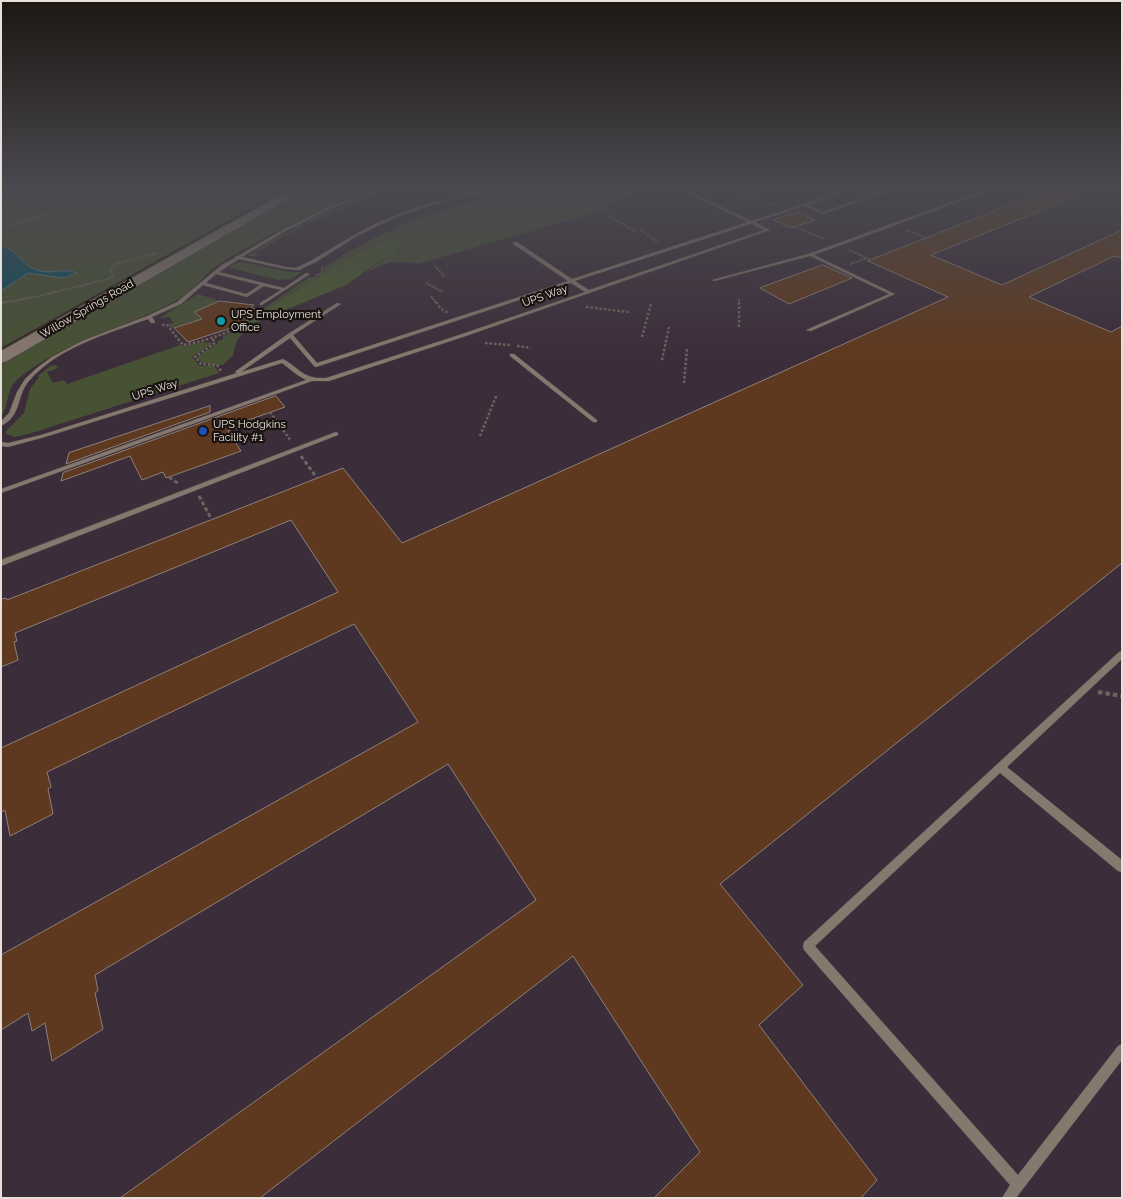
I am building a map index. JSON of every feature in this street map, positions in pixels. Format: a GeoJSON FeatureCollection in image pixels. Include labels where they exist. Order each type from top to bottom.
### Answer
{"type":"FeatureCollection","features":[{"type":"Feature","properties":{"kind":"main road","name":"Willow Springs Road"},"geometry":{"type":"LineString","coordinates":[[1,358],[204,243]]}},
{"type":"Feature","properties":{"kind":"lane"},"geometry":{"type":"LineString","coordinates":[[1,424],[14,413],[18,394],[26,380],[39,369],[90,339],[121,328],[153,322],[237,257],[263,243]]}},
{"type":"Feature","properties":{"kind":"lane"},"geometry":{"type":"LineString","coordinates":[[237,257],[297,269],[344,243]]}},
{"type":"Feature","properties":{"kind":"lane"},"geometry":{"type":"LineString","coordinates":[[515,243],[588,292]]}},
{"type":"Feature","properties":{"kind":"lane","name":"UPS Way"},"geometry":{"type":"LineString","coordinates":[[316,365],[687,243]]}},
{"type":"Feature","properties":{"kind":"lane","name":"UPS Way"},"geometry":{"type":"LineString","coordinates":[[1,444],[42,436],[283,361],[310,380],[327,380],[730,243]]}},
{"type":"Feature","properties":{"kind":"lane"},"geometry":{"type":"LineString","coordinates":[[714,280],[810,255],[843,243]]}},
{"type":"Feature","properties":{"kind":"lane"},"geometry":{"type":"LineString","coordinates":[[809,330],[893,294],[810,255]]}},
{"type":"Feature","properties":{"kind":"lane"},"geometry":{"type":"LineString","coordinates":[[216,273],[284,289]]}},
{"type":"Feature","properties":{"kind":"lane"},"geometry":{"type":"LineString","coordinates":[[262,304],[308,274]]}},
{"type":"Feature","properties":{"kind":"lane"},"geometry":{"type":"LineString","coordinates":[[203,284],[247,296],[264,284]]}},
{"type":"Feature","properties":{"kind":"lane"},"geometry":{"type":"LineString","coordinates":[[233,376],[290,335],[339,304]]}},
{"type":"Feature","properties":{"kind":"lane"},"geometry":{"type":"LineString","coordinates":[[121,328],[125,334]]}},
{"type":"Feature","properties":{"kind":"lane"},"geometry":{"type":"LineString","coordinates":[[1,491],[310,380],[316,365],[290,335]]}},
{"type":"Feature","properties":{"kind":"lane"},"geometry":{"type":"LineString","coordinates":[[90,339],[93,348]]}},
{"type":"Feature","properties":{"kind":"lane"},"geometry":{"type":"LineString","coordinates":[[512,355],[595,421]]}},
{"type":"Feature","properties":{"kind":"lane"},"geometry":{"type":"LineString","coordinates":[[1,563],[336,434]]}},
{"type":"Feature","properties":{"kind":"lane"},"geometry":{"type":"LineString","coordinates":[[1018,1185],[808,946],[1122,654]]}},
{"type":"Feature","properties":{"kind":"lane"},"geometry":{"type":"LineString","coordinates":[[1000,767],[1122,867]]}},
{"type":"Feature","properties":{"kind":"lane"},"geometry":{"type":"LineString","coordinates":[[1008,1198],[1122,1050]]}},
{"type":"Feature","properties":{"kind":"path"},"geometry":{"type":"LineString","coordinates":[[660,243],[671,248]]}},
{"type":"Feature","properties":{"kind":"path"},"geometry":{"type":"LineString","coordinates":[[1,303],[108,279],[114,276],[111,269],[115,264],[160,252]]}},
{"type":"Feature","properties":{"kind":"path"},"geometry":{"type":"LineString","coordinates":[[308,274],[324,265]]}},
{"type":"Feature","properties":{"kind":"path"},"geometry":{"type":"LineString","coordinates":[[435,266],[445,278]]}},
{"type":"Feature","properties":{"kind":"path"},"geometry":{"type":"LineString","coordinates":[[426,283],[444,292]]}},
{"type":"Feature","properties":{"kind":"path"},"geometry":{"type":"LineString","coordinates":[[739,299],[739,328]]}},
{"type":"Feature","properties":{"kind":"path"},"geometry":{"type":"LineString","coordinates":[[642,337],[651,304]]}},
{"type":"Feature","properties":{"kind":"path"},"geometry":{"type":"LineString","coordinates":[[586,307],[629,312]]}},
{"type":"Feature","properties":{"kind":"path"},"geometry":{"type":"LineString","coordinates":[[153,322],[167,326],[183,345],[212,339],[215,343],[195,357],[201,364],[217,365],[220,370]]}},
{"type":"Feature","properties":{"kind":"path"},"geometry":{"type":"LineString","coordinates":[[662,360],[668,327]]}},
{"type":"Feature","properties":{"kind":"path"},"geometry":{"type":"LineString","coordinates":[[684,383],[687,349]]}},
{"type":"Feature","properties":{"kind":"path"},"geometry":{"type":"LineString","coordinates":[[480,436],[497,394]]}},
{"type":"Feature","properties":{"kind":"path"},"geometry":{"type":"LineString","coordinates":[[1084,689],[1122,696]]}},
{"type":"Feature","properties":{"kind":"shaded area"},"geometry":{"type":"Polygon","coordinates":[[[214,243],[1122,243],[1122,1198],[1,1198],[1,366],[214,243]]]}},
{"type":"Feature","properties":{"kind":"green space"},"geometry":{"type":"Polygon","coordinates":[[[1,243],[188,243],[1,348],[1,243]]]}},
{"type":"Feature","properties":{"kind":"green space"},"geometry":{"type":"Polygon","coordinates":[[[210,243],[254,243],[222,262],[182,297],[156,311],[76,344],[20,377],[12,386],[1,417],[1,365],[210,243]]]}},
{"type":"Feature","properties":{"kind":"green space"},"geometry":{"type":"Polygon","coordinates":[[[271,243],[255,253],[260,256],[248,256],[271,243]]]}},
{"type":"Feature","properties":{"kind":"green space"},"geometry":{"type":"Polygon","coordinates":[[[366,243],[382,243],[347,259],[262,312],[262,310],[309,277],[318,277],[324,273],[325,267],[366,243]]]}},
{"type":"Feature","properties":{"kind":"green space"},"geometry":{"type":"Polygon","coordinates":[[[382,243],[402,243],[393,254],[378,262],[346,285],[239,329],[262,312],[347,259],[382,243]]]}},
{"type":"Feature","properties":{"kind":"green space"},"geometry":{"type":"Polygon","coordinates":[[[402,243],[490,243],[418,264],[391,262],[365,273],[388,257],[402,243]]]}},
{"type":"Feature","properties":{"kind":"green space"},"geometry":{"type":"Polygon","coordinates":[[[243,262],[289,272],[302,272],[291,279],[278,280],[230,268],[233,264],[243,262]]]}},
{"type":"Feature","properties":{"kind":"green space"},"geometry":{"type":"Polygon","coordinates":[[[198,294],[220,301],[210,306],[202,319],[171,328],[168,324],[174,323],[169,317],[159,318],[198,294]]]}},
{"type":"Feature","properties":{"kind":"green space"},"geometry":{"type":"Polygon","coordinates":[[[282,311],[259,322],[241,335],[237,340],[233,355],[223,365],[202,363],[197,357],[218,343],[217,341],[223,339],[223,336],[282,311]]]}},
{"type":"Feature","properties":{"kind":"green space"},"geometry":{"type":"Polygon","coordinates":[[[203,342],[213,343],[192,357],[200,366],[214,365],[219,373],[35,432],[15,437],[6,434],[7,430],[24,413],[30,389],[38,376],[50,366],[56,365],[58,368],[47,372],[53,383],[64,380],[67,384],[180,345],[185,346],[203,342]]]}},
{"type":"Feature","properties":{"kind":"water"},"geometry":{"type":"Polygon","coordinates":[[[1,246],[11,250],[29,266],[39,271],[72,271],[77,273],[63,278],[28,273],[1,291],[1,246]]]}},
{"type":"Feature","properties":{"kind":"building"},"geometry":{"type":"Polygon","coordinates":[[[914,243],[961,243],[931,255],[1002,285],[1094,243],[1122,243],[1122,258],[1114,256],[1029,297],[1111,332],[1122,326],[1122,563],[720,884],[803,985],[759,1025],[877,1180],[861,1198],[654,1198],[700,1152],[573,956],[260,1198],[120,1198],[536,900],[448,764],[95,975],[98,991],[95,993],[103,1029],[52,1061],[45,1023],[32,1031],[28,1013],[1,1030],[1,955],[418,722],[354,624],[47,772],[51,787],[48,789],[53,814],[10,836],[5,810],[1,812],[1,748],[338,592],[291,520],[15,633],[17,641],[14,642],[18,660],[1,667],[1,599],[6,598],[7,600],[343,468],[402,543],[948,297],[868,261],[914,243]]]}},
{"type":"Feature","properties":{"kind":"building"},"geometry":{"type":"Polygon","coordinates":[[[823,265],[852,278],[789,304],[760,288],[823,265]]]}},
{"type":"Feature","properties":{"kind":"building","name":"UPS Employment Office"},"geometry":{"type":"Polygon","coordinates":[[[220,301],[254,305],[251,308],[260,310],[243,324],[188,342],[174,328],[202,319],[195,312],[220,301]]]}},
{"type":"Feature","properties":{"kind":"building"},"geometry":{"type":"Polygon","coordinates":[[[276,396],[285,407],[240,423],[242,426],[228,431],[241,451],[166,478],[163,472],[142,480],[130,456],[61,481],[63,473],[276,396]]]}},
{"type":"Feature","properties":{"kind":"building"},"geometry":{"type":"Polygon","coordinates":[[[210,406],[210,412],[66,464],[69,453],[210,406]]]}},
{"type":"Feature","properties":{"kind":"place","name":"UPS Employment Office"},"geometry":{"type":"Point","coordinates":[221,321]}},
{"type":"Feature","properties":{"kind":"place","name":"UPS Hodgkins Facility #1"},"geometry":{"type":"Point","coordinates":[203,431]}}]}
